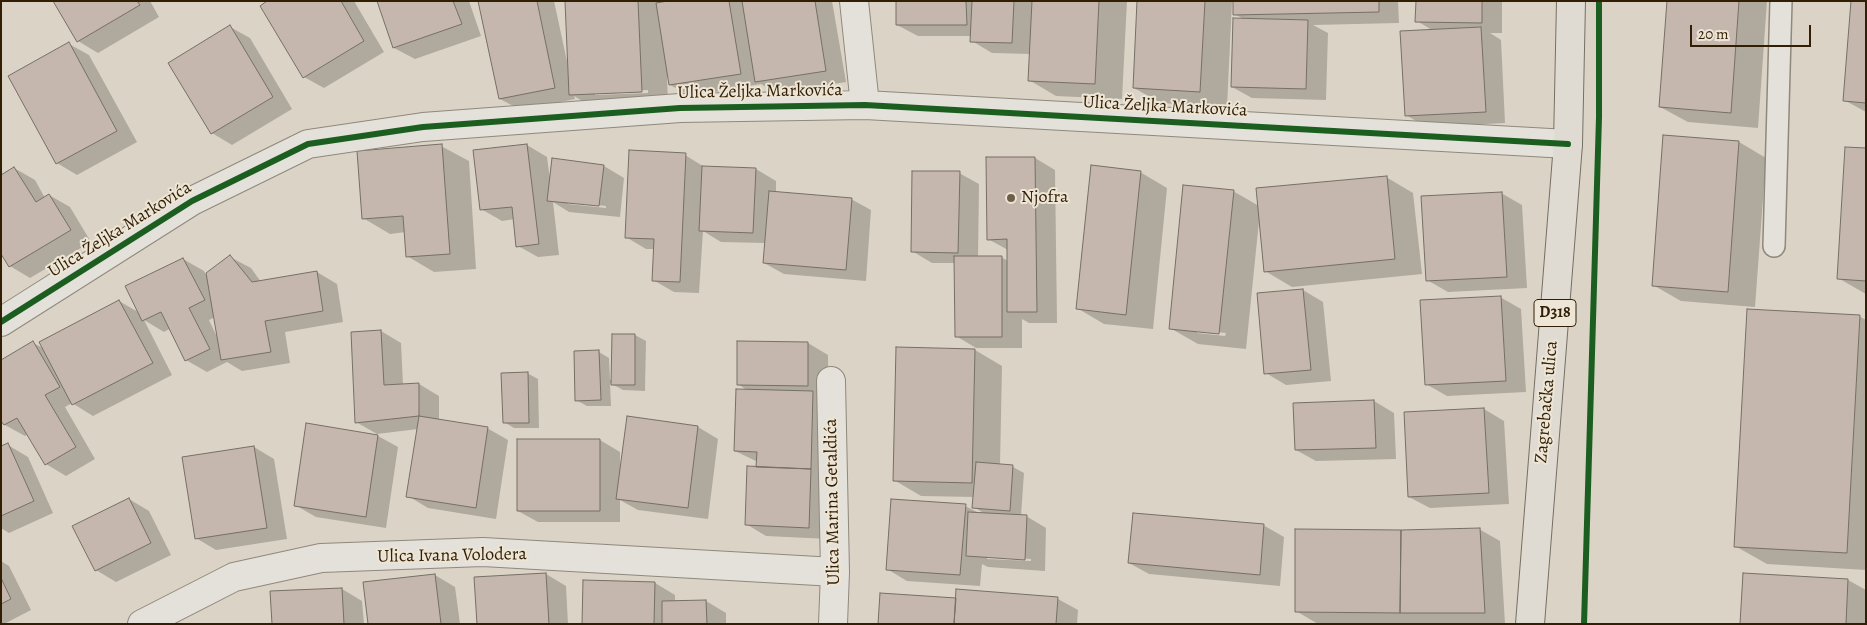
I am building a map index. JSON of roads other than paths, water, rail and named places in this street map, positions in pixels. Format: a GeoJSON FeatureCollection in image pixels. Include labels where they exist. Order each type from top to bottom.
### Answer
{"type":"FeatureCollection","features":[{"type":"Feature","properties":{"kind":"main road","name":"Zagrebačka ulica"},"geometry":{"type":"LineString","coordinates":[[1530,624],[1568,144],[1571,1]]}},
{"type":"Feature","properties":{"kind":"street"},"geometry":{"type":"LineString","coordinates":[[854,1],[865,105]]}},
{"type":"Feature","properties":{"kind":"street","name":"Ulica Željka Markovića"},"geometry":{"type":"LineString","coordinates":[[1,322],[192,201],[308,144],[423,127],[670,109],[865,105],[1568,144]]}},
{"type":"Feature","properties":{"kind":"street","name":"Ulica Marina Getaldića"},"geometry":{"type":"LineString","coordinates":[[831,381],[835,572],[833,624]]}},
{"type":"Feature","properties":{"kind":"street","name":"Ulica Ivana Volodera"},"geometry":{"type":"LineString","coordinates":[[142,624],[234,577],[321,558],[483,552],[835,572]]}},
{"type":"Feature","properties":{"kind":"lane"},"geometry":{"type":"LineString","coordinates":[[1774,246],[1780,1]]}},
{"type":"Feature","properties":{"kind":"place","name":"Njofra"},"geometry":{"type":"Point","coordinates":[1011,198]}}]}
